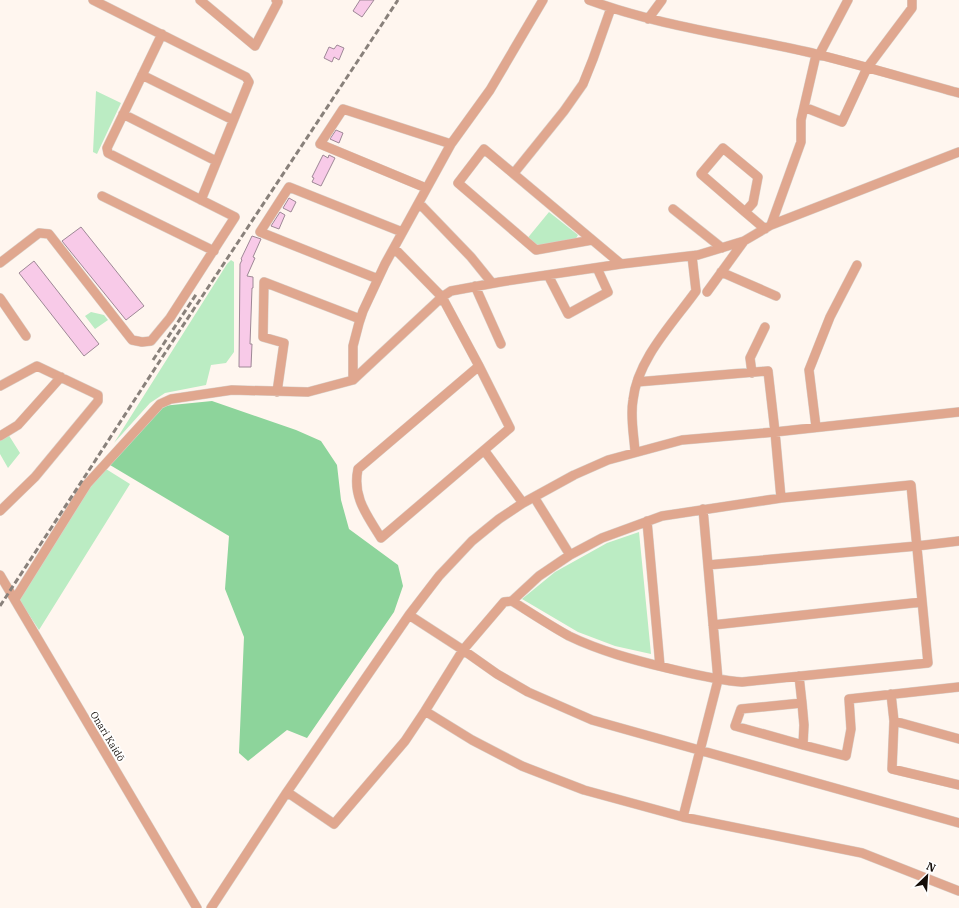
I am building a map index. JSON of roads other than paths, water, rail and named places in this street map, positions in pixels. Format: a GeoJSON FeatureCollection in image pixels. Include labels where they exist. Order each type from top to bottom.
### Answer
{"type":"FeatureCollection","features":[{"type":"Feature","properties":{"kind":"street"},"geometry":{"type":"LineString","coordinates":[[93,0],[246,77],[248,82],[201,200]]}},
{"type":"Feature","properties":{"kind":"street"},"geometry":{"type":"LineString","coordinates":[[200,0],[255,46],[278,2],[276,0]]}},
{"type":"Feature","properties":{"kind":"street"},"geometry":{"type":"LineString","coordinates":[[353,380],[353,346],[360,319],[378,279],[402,232],[451,144],[490,90],[543,0]]}},
{"type":"Feature","properties":{"kind":"street"},"geometry":{"type":"LineString","coordinates":[[589,0],[648,19],[818,55],[959,93]]}},
{"type":"Feature","properties":{"kind":"street"},"geometry":{"type":"LineString","coordinates":[[648,19],[662,0]]}},
{"type":"Feature","properties":{"kind":"street"},"geometry":{"type":"LineString","coordinates":[[768,227],[801,142],[801,120],[818,55],[848,0]]}},
{"type":"Feature","properties":{"kind":"street"},"geometry":{"type":"LineString","coordinates":[[804,107],[842,122],[867,68],[912,8],[912,0]]}},
{"type":"Feature","properties":{"kind":"street"},"geometry":{"type":"LineString","coordinates":[[514,173],[564,111],[582,84],[593,59],[611,8]]}},
{"type":"Feature","properties":{"kind":"street"},"geometry":{"type":"LineString","coordinates":[[0,263],[39,233],[49,234],[132,340],[142,342],[151,341],[170,318],[236,217],[108,154],[107,148],[162,34]]}},
{"type":"Feature","properties":{"kind":"street"},"geometry":{"type":"LineString","coordinates":[[142,74],[233,120]]}},
{"type":"Feature","properties":{"kind":"street"},"geometry":{"type":"LineString","coordinates":[[426,188],[320,144],[343,109],[451,144]]}},
{"type":"Feature","properties":{"kind":"street"},"geometry":{"type":"LineString","coordinates":[[123,114],[216,161]]}},
{"type":"Feature","properties":{"kind":"street"},"geometry":{"type":"LineString","coordinates":[[745,212],[753,203],[758,177],[723,148],[701,174],[745,212],[768,227]]}},
{"type":"Feature","properties":{"kind":"street"},"geometry":{"type":"LineString","coordinates":[[592,240],[536,250],[458,183],[484,149],[621,264]]}},
{"type":"Feature","properties":{"kind":"street"},"geometry":{"type":"LineString","coordinates":[[15,599],[87,484],[160,404],[170,398],[232,390],[308,392],[353,380],[442,297],[451,291],[492,283],[621,264],[692,256],[722,248],[744,241],[768,227],[959,152]]}},
{"type":"Feature","properties":{"kind":"street"},"geometry":{"type":"LineString","coordinates":[[378,279],[260,232],[289,187],[402,232]]}},
{"type":"Feature","properties":{"kind":"street"},"geometry":{"type":"LineString","coordinates":[[102,196],[214,251]]}},
{"type":"Feature","properties":{"kind":"street"},"geometry":{"type":"LineString","coordinates":[[419,203],[471,257],[492,283]]}},
{"type":"Feature","properties":{"kind":"street"},"geometry":{"type":"LineString","coordinates":[[673,209],[722,248]]}},
{"type":"Feature","properties":{"kind":"street"},"geometry":{"type":"LineString","coordinates":[[707,292],[744,241]]}},
{"type":"Feature","properties":{"kind":"street"},"geometry":{"type":"LineString","coordinates":[[394,248],[442,297],[479,366],[510,428],[381,538],[360,502],[356,479],[358,469],[479,366]]}},
{"type":"Feature","properties":{"kind":"street"},"geometry":{"type":"LineString","coordinates":[[635,452],[632,424],[632,399],[637,382],[652,350],[696,292],[692,256]]}},
{"type":"Feature","properties":{"kind":"street"},"geometry":{"type":"LineString","coordinates":[[816,427],[809,370],[830,317],[857,265]]}},
{"type":"Feature","properties":{"kind":"street"},"geometry":{"type":"LineString","coordinates":[[548,275],[568,314],[608,292],[597,268]]}},
{"type":"Feature","properties":{"kind":"street"},"geometry":{"type":"LineString","coordinates":[[721,272],[776,296]]}},
{"type":"Feature","properties":{"kind":"street"},"geometry":{"type":"LineString","coordinates":[[277,392],[284,344],[263,337],[264,282],[360,319]]}},
{"type":"Feature","properties":{"kind":"street"},"geometry":{"type":"LineString","coordinates":[[476,286],[501,344]]}},
{"type":"Feature","properties":{"kind":"street"},"geometry":{"type":"LineString","coordinates":[[0,298],[25,330]]}},
{"type":"Feature","properties":{"kind":"street"},"geometry":{"type":"LineString","coordinates":[[752,373],[750,358],[764,327]]}},
{"type":"Feature","properties":{"kind":"street"},"geometry":{"type":"LineString","coordinates":[[0,386],[37,366],[98,395],[98,401],[35,476],[0,511]]}},
{"type":"Feature","properties":{"kind":"street"},"geometry":{"type":"LineString","coordinates":[[637,382],[768,371],[781,498]]}},
{"type":"Feature","properties":{"kind":"street"},"geometry":{"type":"LineString","coordinates":[[0,436],[18,425],[61,377]]}},
{"type":"Feature","properties":{"kind":"street"},"geometry":{"type":"LineString","coordinates":[[211,908],[286,792],[409,615],[439,576],[472,541],[522,503],[574,475],[608,460],[682,440],[775,432],[959,412]]}},
{"type":"Feature","properties":{"kind":"street"},"geometry":{"type":"LineString","coordinates":[[484,450],[522,503]]}},
{"type":"Feature","properties":{"kind":"street"},"geometry":{"type":"LineString","coordinates":[[286,792],[334,824],[405,741],[463,650],[504,602],[512,601],[539,576],[570,555],[602,538],[662,516],[781,498],[911,485],[928,663],[742,682],[718,680],[606,651],[570,636],[546,623],[512,601]]}},
{"type":"Feature","properties":{"kind":"street"},"geometry":{"type":"LineString","coordinates":[[534,497],[570,555]]}},
{"type":"Feature","properties":{"kind":"street"},"geometry":{"type":"LineString","coordinates":[[683,817],[718,680],[704,509]]}},
{"type":"Feature","properties":{"kind":"street"},"geometry":{"type":"LineString","coordinates":[[647,521],[660,666]]}},
{"type":"Feature","properties":{"kind":"street"},"geometry":{"type":"LineString","coordinates":[[708,564],[959,541]]}},
{"type":"Feature","properties":{"kind":"street","name":"Onari Kaidō"},"geometry":{"type":"LineString","coordinates":[[0,574],[197,908]]}},
{"type":"Feature","properties":{"kind":"street"},"geometry":{"type":"LineString","coordinates":[[713,625],[922,602]]}},
{"type":"Feature","properties":{"kind":"street"},"geometry":{"type":"LineString","coordinates":[[409,615],[497,674],[528,692],[592,720],[959,823]]}},
{"type":"Feature","properties":{"kind":"street"},"geometry":{"type":"LineString","coordinates":[[799,676],[804,725],[803,745]]}},
{"type":"Feature","properties":{"kind":"street"},"geometry":{"type":"LineString","coordinates":[[802,703],[741,709],[735,726],[846,756],[851,729],[849,698],[959,687]]}},
{"type":"Feature","properties":{"kind":"street"},"geometry":{"type":"LineString","coordinates":[[891,694],[894,721],[892,769],[959,785]]}},
{"type":"Feature","properties":{"kind":"street"},"geometry":{"type":"LineString","coordinates":[[425,711],[472,740],[522,766],[584,790],[683,817],[862,853],[958,888]]}},
{"type":"Feature","properties":{"kind":"street"},"geometry":{"type":"LineString","coordinates":[[894,721],[959,739]]}},
{"type":"Feature","properties":{"kind":"railway"},"geometry":{"type":"LineString","coordinates":[[0,606],[398,0]]}},
{"type":"Feature","properties":{"kind":"railway"},"geometry":{"type":"LineString","coordinates":[[153,360],[197,293]]}}]}
